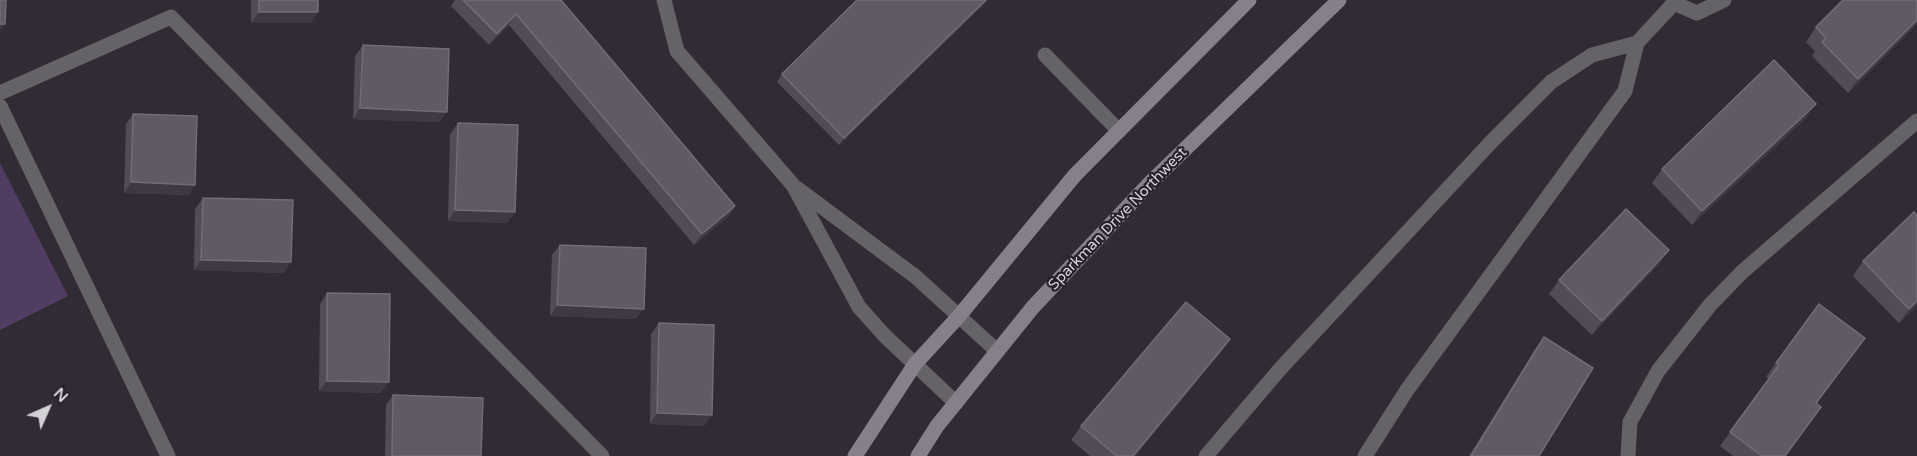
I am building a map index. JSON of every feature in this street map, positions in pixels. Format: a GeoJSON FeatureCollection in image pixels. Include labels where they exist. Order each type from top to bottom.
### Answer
{"type":"FeatureCollection","features":[{"type":"Feature","properties":{"kind":"main road"},"geometry":{"type":"LineString","coordinates":[[855,456],[915,364],[958,316],[1075,175],[1249,0]]}},
{"type":"Feature","properties":{"kind":"main road","name":"Sparkman Drive Northwest"},"geometry":{"type":"LineString","coordinates":[[918,456],[937,426],[1033,307],[1150,183],[1339,0]]}},
{"type":"Feature","properties":{"kind":"lane"},"geometry":{"type":"LineString","coordinates":[[664,0],[677,51],[793,185],[916,277],[997,351]]}},
{"type":"Feature","properties":{"kind":"lane"},"geometry":{"type":"LineString","coordinates":[[1365,456],[1407,390],[1625,91],[1637,43],[1674,1],[1698,13],[1724,0]]}},
{"type":"Feature","properties":{"kind":"lane"},"geometry":{"type":"LineString","coordinates":[[0,93],[171,17],[602,456]]}},
{"type":"Feature","properties":{"kind":"lane"},"geometry":{"type":"LineString","coordinates":[[1206,456],[1280,369],[1484,150],[1551,82],[1592,56],[1637,43]]}},
{"type":"Feature","properties":{"kind":"lane"},"geometry":{"type":"LineString","coordinates":[[1045,55],[1119,131]]}},
{"type":"Feature","properties":{"kind":"lane"},"geometry":{"type":"LineString","coordinates":[[0,106],[168,456]]}},
{"type":"Feature","properties":{"kind":"lane"},"geometry":{"type":"LineString","coordinates":[[1628,456],[1630,422],[1658,371],[1710,304],[1742,272],[1917,121]]}},
{"type":"Feature","properties":{"kind":"lane"},"geometry":{"type":"LineString","coordinates":[[793,185],[859,307],[885,336],[956,403]]}},
{"type":"Feature","properties":{"kind":"shaded area"},"geometry":{"type":"Polygon","coordinates":[[[0,163],[68,296],[0,330],[0,163]]]}},
{"type":"Feature","properties":{"kind":"building"},"geometry":{"type":"Polygon","coordinates":[[[0,0],[6,0],[5,24],[0,24],[0,0]]]}},
{"type":"Feature","properties":{"kind":"building"},"geometry":{"type":"Polygon","coordinates":[[[259,0],[318,0],[318,12],[259,12],[259,0]]]}},
{"type":"Feature","properties":{"kind":"building"},"geometry":{"type":"Polygon","coordinates":[[[463,0],[561,0],[735,206],[702,234],[516,14],[497,34],[463,0]]]}},
{"type":"Feature","properties":{"kind":"building"},"geometry":{"type":"Polygon","coordinates":[[[857,0],[986,0],[844,138],[782,74],[857,0]]]}},
{"type":"Feature","properties":{"kind":"building"},"geometry":{"type":"Polygon","coordinates":[[[1843,0],[1917,0],[1917,20],[1858,79],[1822,42],[1826,38],[1816,27],[1843,0]]]}},
{"type":"Feature","properties":{"kind":"building"},"geometry":{"type":"Polygon","coordinates":[[[363,45],[449,49],[447,112],[360,108],[363,45]]]}},
{"type":"Feature","properties":{"kind":"building"},"geometry":{"type":"Polygon","coordinates":[[[1774,60],[1816,104],[1702,211],[1662,169],[1774,60]]]}},
{"type":"Feature","properties":{"kind":"building"},"geometry":{"type":"Polygon","coordinates":[[[133,114],[197,116],[195,185],[131,182],[133,114]]]}},
{"type":"Feature","properties":{"kind":"building"},"geometry":{"type":"Polygon","coordinates":[[[458,123],[518,125],[515,212],[455,210],[458,123]]]}},
{"type":"Feature","properties":{"kind":"building"},"geometry":{"type":"Polygon","coordinates":[[[203,198],[293,200],[291,262],[201,260],[203,198]]]}},
{"type":"Feature","properties":{"kind":"building"},"geometry":{"type":"Polygon","coordinates":[[[1626,209],[1669,250],[1602,321],[1559,280],[1626,209]]]}},
{"type":"Feature","properties":{"kind":"building"},"geometry":{"type":"Polygon","coordinates":[[[1914,212],[1917,215],[1917,301],[1909,309],[1863,261],[1914,212]]]}},
{"type":"Feature","properties":{"kind":"building"},"geometry":{"type":"Polygon","coordinates":[[[560,245],[646,248],[644,309],[557,305],[560,245]]]}},
{"type":"Feature","properties":{"kind":"building"},"geometry":{"type":"Polygon","coordinates":[[[327,293],[390,294],[389,382],[327,381],[327,293]]]}},
{"type":"Feature","properties":{"kind":"building"},"geometry":{"type":"Polygon","coordinates":[[[1186,302],[1230,339],[1133,456],[1117,456],[1081,426],[1186,302]]]}},
{"type":"Feature","properties":{"kind":"building"},"geometry":{"type":"Polygon","coordinates":[[[1819,304],[1865,338],[1816,403],[1821,407],[1785,456],[1762,456],[1730,432],[1779,365],[1776,363],[1819,304]]]}},
{"type":"Feature","properties":{"kind":"building"},"geometry":{"type":"Polygon","coordinates":[[[659,323],[714,325],[712,415],[657,413],[659,323]]]}},
{"type":"Feature","properties":{"kind":"building"},"geometry":{"type":"Polygon","coordinates":[[[1544,337],[1593,368],[1539,456],[1471,456],[1544,337]]]}},
{"type":"Feature","properties":{"kind":"building"},"geometry":{"type":"Polygon","coordinates":[[[393,395],[483,398],[481,456],[392,456],[393,395]]]}}]}
